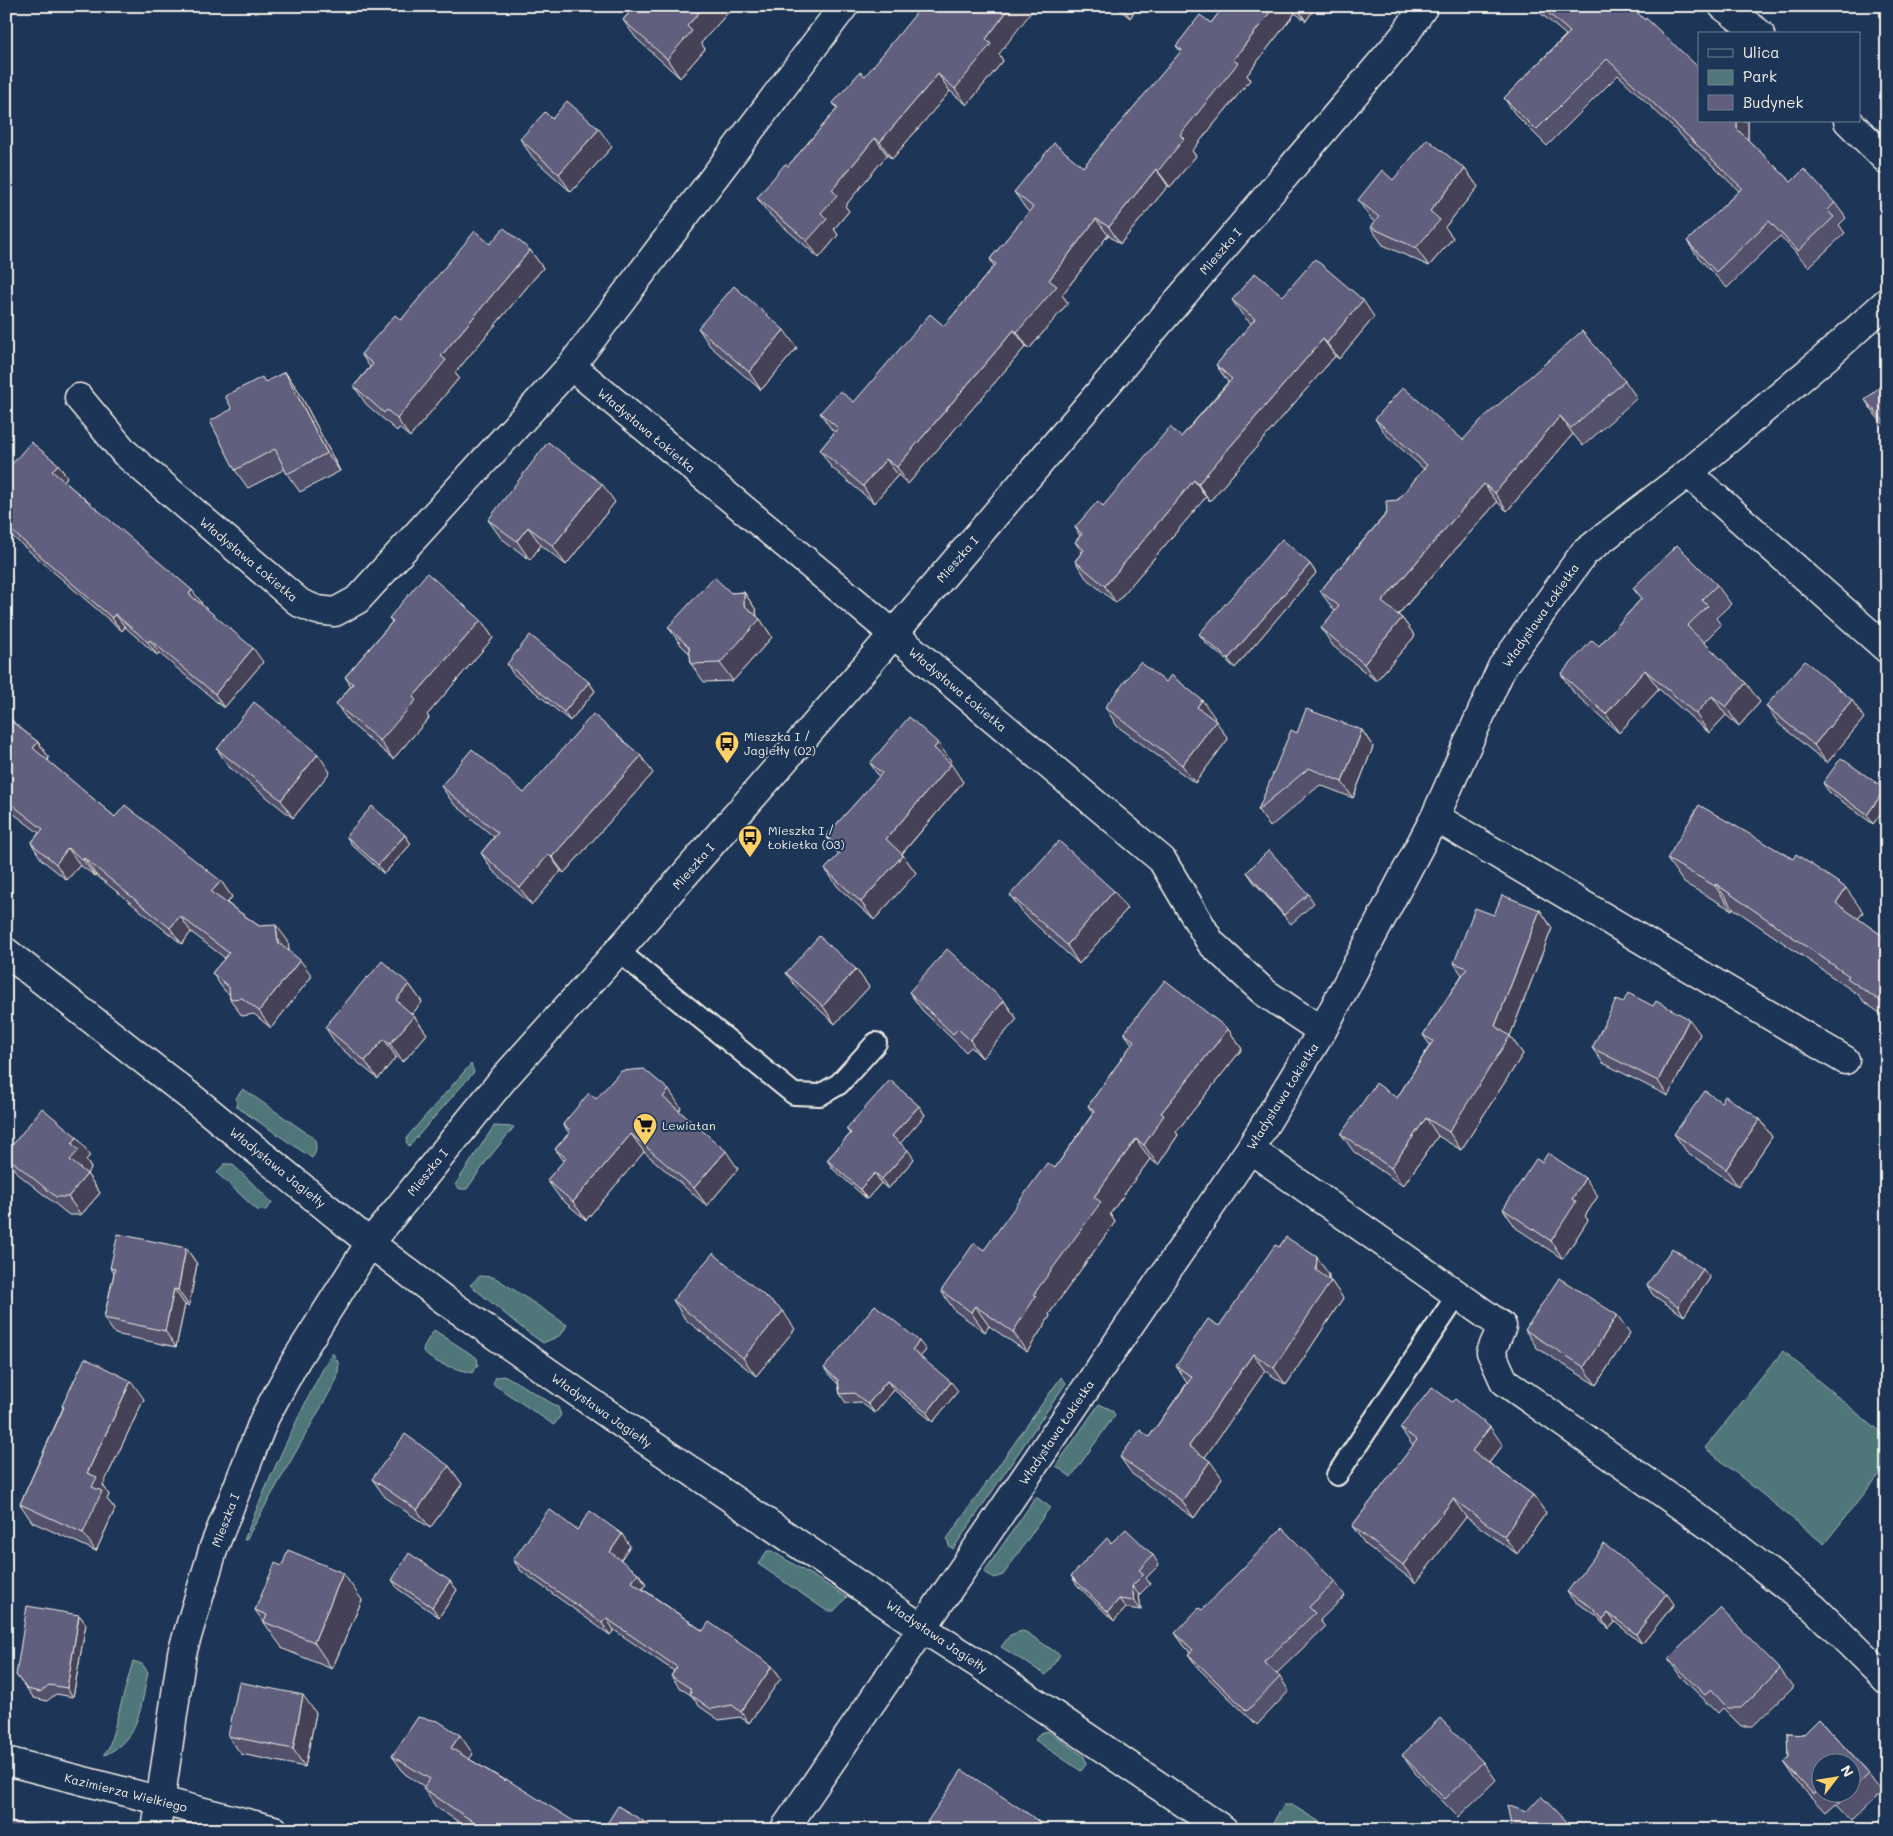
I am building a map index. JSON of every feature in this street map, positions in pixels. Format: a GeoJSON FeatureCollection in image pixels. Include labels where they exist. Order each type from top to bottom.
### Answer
{"type":"FeatureCollection","features":[{"type":"Feature","properties":{"kind":"street","name":"Władysława Łokietka"},"geometry":{"type":"LineString","coordinates":[[79,398],[125,453],[300,603],[317,610],[335,612],[357,600],[571,366],[844,6]]}},
{"type":"Feature","properties":{"kind":"street","name":"Mieszka I"},"geometry":{"type":"LineString","coordinates":[[156,1830],[182,1653],[214,1547],[265,1418],[296,1360],[370,1243],[504,1078],[618,951],[892,634],[1404,36],[1424,6]]}},
{"type":"Feature","properties":{"kind":"street"},"geometry":{"type":"LineString","coordinates":[[1723,6],[1757,32]]}},
{"type":"Feature","properties":{"kind":"street"},"geometry":{"type":"LineString","coordinates":[[1849,122],[1887,160]]}},
{"type":"Feature","properties":{"kind":"street","name":"Władysława Łokietka"},"geometry":{"type":"LineString","coordinates":[[784,1830],[1250,1149],[1322,1031],[1435,817],[1502,667],[1584,553],[1688,473],[1825,358],[1887,302]]}},
{"type":"Feature","properties":{"kind":"street","name":"Władysława Łokietka"},"geometry":{"type":"LineString","coordinates":[[571,366],[1162,860],[1211,943],[1264,992],[1322,1031]]}},
{"type":"Feature","properties":{"kind":"street"},"geometry":{"type":"LineString","coordinates":[[1688,473],[1887,649]]}},
{"type":"Feature","properties":{"kind":"street"},"geometry":{"type":"LineString","coordinates":[[1435,817],[1845,1060]]}},
{"type":"Feature","properties":{"kind":"street","name":"Władysława Jagiełły"},"geometry":{"type":"LineString","coordinates":[[6,952],[206,1108],[370,1243],[443,1299],[922,1628],[1224,1830]]}},
{"type":"Feature","properties":{"kind":"street"},"geometry":{"type":"LineString","coordinates":[[1250,1149],[1502,1326],[1491,1352],[1504,1381],[1722,1535],[1814,1608],[1887,1680]]}},
{"type":"Feature","properties":{"kind":"street","name":"Kazimierza Wielkiego"},"geometry":{"type":"LineString","coordinates":[[6,1761],[274,1830]]}},
{"type":"Feature","properties":{"kind":"lane"},"geometry":{"type":"LineString","coordinates":[[618,951],[794,1094],[820,1095],[839,1084],[876,1044]]}},
{"type":"Feature","properties":{"kind":"lane"},"geometry":{"type":"LineString","coordinates":[[1337,1475],[1458,1294]]}},
{"type":"Feature","properties":{"kind":"green space"},"geometry":{"type":"Polygon","coordinates":[[[471,1064],[474,1072],[409,1146],[406,1142],[407,1137],[471,1064]]]}},
{"type":"Feature","properties":{"kind":"green space"},"geometry":{"type":"Polygon","coordinates":[[[243,1089],[314,1138],[316,1148],[312,1158],[237,1107],[236,1098],[243,1089]]]}},
{"type":"Feature","properties":{"kind":"green space"},"geometry":{"type":"Polygon","coordinates":[[[494,1126],[514,1127],[467,1189],[460,1189],[455,1185],[494,1126]]]}},
{"type":"Feature","properties":{"kind":"green space"},"geometry":{"type":"Polygon","coordinates":[[[224,1164],[232,1164],[272,1202],[268,1208],[263,1211],[257,1210],[217,1173],[224,1164]]]}},
{"type":"Feature","properties":{"kind":"green space"},"geometry":{"type":"Polygon","coordinates":[[[480,1276],[493,1277],[499,1280],[567,1325],[561,1335],[543,1343],[522,1328],[470,1285],[480,1276]]]}},
{"type":"Feature","properties":{"kind":"green space"},"geometry":{"type":"Polygon","coordinates":[[[434,1330],[477,1358],[478,1365],[472,1373],[452,1368],[427,1356],[423,1351],[424,1346],[434,1330]]]}},
{"type":"Feature","properties":{"kind":"green space"},"geometry":{"type":"Polygon","coordinates":[[[1783,1351],[1887,1438],[1887,1465],[1824,1544],[1705,1448],[1783,1351]]]}},
{"type":"Feature","properties":{"kind":"green space"},"geometry":{"type":"Polygon","coordinates":[[[332,1352],[339,1364],[337,1379],[246,1540],[244,1540],[285,1445],[332,1352]]]}},
{"type":"Feature","properties":{"kind":"green space"},"geometry":{"type":"Polygon","coordinates":[[[506,1376],[558,1407],[561,1415],[554,1425],[493,1384],[496,1377],[506,1376]]]}},
{"type":"Feature","properties":{"kind":"green space"},"geometry":{"type":"Polygon","coordinates":[[[1061,1377],[1066,1383],[953,1549],[949,1546],[947,1539],[1061,1377]]]}},
{"type":"Feature","properties":{"kind":"green space"},"geometry":{"type":"Polygon","coordinates":[[[1099,1404],[1112,1410],[1115,1415],[1071,1477],[1056,1466],[1099,1404]]]}},
{"type":"Feature","properties":{"kind":"green space"},"geometry":{"type":"Polygon","coordinates":[[[1036,1497],[1050,1507],[1006,1571],[1003,1575],[995,1578],[984,1572],[1036,1497]]]}},
{"type":"Feature","properties":{"kind":"green space"},"geometry":{"type":"Polygon","coordinates":[[[767,1551],[772,1551],[847,1597],[834,1611],[827,1611],[758,1564],[767,1551]]]}},
{"type":"Feature","properties":{"kind":"green space"},"geometry":{"type":"Polygon","coordinates":[[[1022,1631],[1060,1655],[1046,1675],[1001,1647],[1010,1635],[1022,1631]]]}},
{"type":"Feature","properties":{"kind":"green space"},"geometry":{"type":"Polygon","coordinates":[[[133,1661],[142,1664],[148,1672],[141,1709],[126,1740],[105,1755],[109,1747],[133,1661]]]}},
{"type":"Feature","properties":{"kind":"green space"},"geometry":{"type":"Polygon","coordinates":[[[1048,1731],[1084,1756],[1086,1764],[1081,1771],[1035,1740],[1040,1733],[1048,1731]]]}},
{"type":"Feature","properties":{"kind":"green space"},"geometry":{"type":"Polygon","coordinates":[[[1284,1805],[1292,1805],[1333,1830],[1274,1830],[1270,1827],[1284,1805]]]}},
{"type":"Feature","properties":{"kind":"building"},"geometry":{"type":"Polygon","coordinates":[[[635,6],[705,6],[687,26],[692,31],[667,59],[623,20],[635,6]]]}},
{"type":"Feature","properties":{"kind":"building"},"geometry":{"type":"Polygon","coordinates":[[[922,6],[1011,6],[986,39],[991,44],[955,89],[938,74],[880,142],[875,138],[832,190],[837,195],[821,213],[827,219],[807,241],[757,198],[785,164],[788,166],[838,108],[833,103],[860,72],[865,76],[922,6]]]}},
{"type":"Feature","properties":{"kind":"building"},"geometry":{"type":"Polygon","coordinates":[[[1224,6],[1275,6],[1233,60],[1238,63],[1180,135],[1184,139],[1158,171],[1156,169],[1109,227],[1096,219],[1049,280],[1057,286],[1017,332],[1014,330],[897,467],[886,459],[863,486],[820,450],[838,428],[820,413],[840,391],[854,402],[930,314],[944,326],[996,264],[990,259],[1033,207],[1014,192],[1054,143],[1083,167],[1182,50],[1176,46],[1200,15],[1211,23],[1224,6]]]}},
{"type":"Feature","properties":{"kind":"building"},"geometry":{"type":"Polygon","coordinates":[[[1540,6],[1630,6],[1645,20],[1646,18],[1698,67],[1698,122],[1737,122],[1737,129],[1791,182],[1804,169],[1835,203],[1827,210],[1834,217],[1798,251],[1769,221],[1716,272],[1687,241],[1742,188],[1607,59],[1536,130],[1504,98],[1570,32],[1540,6]]]}},
{"type":"Feature","properties":{"kind":"building"},"geometry":{"type":"Polygon","coordinates":[[[567,101],[599,129],[559,174],[520,139],[545,112],[552,119],[567,101]]]}},
{"type":"Feature","properties":{"kind":"building"},"geometry":{"type":"Polygon","coordinates":[[[1427,139],[1465,169],[1430,211],[1440,220],[1416,248],[1370,227],[1379,217],[1358,200],[1382,170],[1393,180],[1427,139]]]}},
{"type":"Feature","properties":{"kind":"building"},"geometry":{"type":"Polygon","coordinates":[[[504,228],[530,250],[441,356],[446,360],[397,419],[387,410],[384,413],[354,386],[373,364],[361,354],[395,315],[401,320],[475,231],[490,244],[504,228]]]}},
{"type":"Feature","properties":{"kind":"building"},"geometry":{"type":"Polygon","coordinates":[[[1315,259],[1363,300],[1327,343],[1323,339],[1198,484],[1194,480],[1105,586],[1075,561],[1084,550],[1075,542],[1082,534],[1075,527],[1098,501],[1103,506],[1170,427],[1181,437],[1232,379],[1216,365],[1255,319],[1232,300],[1255,273],[1283,296],[1315,259]]]}},
{"type":"Feature","properties":{"kind":"building"},"geometry":{"type":"Polygon","coordinates":[[[734,286],[784,330],[749,372],[698,328],[734,286]]]}},
{"type":"Feature","properties":{"kind":"building"},"geometry":{"type":"Polygon","coordinates":[[[1582,331],[1625,381],[1571,428],[1560,416],[1495,493],[1484,484],[1382,602],[1402,618],[1364,664],[1321,628],[1339,606],[1320,591],[1387,513],[1386,501],[1398,500],[1427,465],[1375,419],[1403,387],[1463,440],[1481,420],[1582,331]]]}},
{"type":"Feature","properties":{"kind":"building"},"geometry":{"type":"Polygon","coordinates":[[[285,372],[327,453],[287,474],[275,449],[235,470],[210,421],[232,409],[225,396],[262,377],[265,382],[285,372]]]}},
{"type":"Feature","properties":{"kind":"building"},"geometry":{"type":"Polygon","coordinates":[[[1887,380],[1887,425],[1865,400],[1887,380]]]}},
{"type":"Feature","properties":{"kind":"building"},"geometry":{"type":"Polygon","coordinates":[[[31,442],[58,464],[52,471],[192,590],[189,594],[253,648],[215,694],[150,640],[148,642],[115,614],[112,618],[6,526],[6,471],[31,442]]]}},
{"type":"Feature","properties":{"kind":"building"},"geometry":{"type":"Polygon","coordinates":[[[548,442],[602,484],[553,546],[528,527],[517,541],[488,520],[548,442]]]}},
{"type":"Feature","properties":{"kind":"building"},"geometry":{"type":"Polygon","coordinates":[[[1282,539],[1310,564],[1228,659],[1199,634],[1282,539]]]}},
{"type":"Feature","properties":{"kind":"building"},"geometry":{"type":"Polygon","coordinates":[[[1677,545],[1717,585],[1702,600],[1708,606],[1687,626],[1746,683],[1726,707],[1712,696],[1696,714],[1645,670],[1606,714],[1561,674],[1592,640],[1599,646],[1642,598],[1633,588],[1677,545]]]}},
{"type":"Feature","properties":{"kind":"building"},"geometry":{"type":"Polygon","coordinates":[[[427,573],[481,620],[413,697],[416,700],[380,741],[336,704],[353,684],[345,677],[393,621],[389,618],[427,573]]]}},
{"type":"Feature","properties":{"kind":"building"},"geometry":{"type":"Polygon","coordinates":[[[714,577],[731,593],[744,592],[744,605],[760,619],[720,663],[691,664],[689,647],[668,627],[714,577]]]}},
{"type":"Feature","properties":{"kind":"building"},"geometry":{"type":"Polygon","coordinates":[[[530,635],[589,682],[564,712],[507,664],[530,635]]]}},
{"type":"Feature","properties":{"kind":"building"},"geometry":{"type":"Polygon","coordinates":[[[1805,661],[1852,700],[1814,745],[1766,706],[1805,661]]]}},
{"type":"Feature","properties":{"kind":"building"},"geometry":{"type":"Polygon","coordinates":[[[1140,662],[1166,682],[1171,675],[1202,700],[1197,707],[1216,721],[1182,765],[1105,707],[1140,662]]]}},
{"type":"Feature","properties":{"kind":"building"},"geometry":{"type":"Polygon","coordinates":[[[254,702],[318,754],[281,800],[217,749],[254,702]]]}},
{"type":"Feature","properties":{"kind":"building"},"geometry":{"type":"Polygon","coordinates":[[[1306,709],[1362,730],[1342,782],[1309,768],[1258,810],[1291,730],[1297,733],[1306,709]]]}},
{"type":"Feature","properties":{"kind":"building"},"geometry":{"type":"Polygon","coordinates":[[[593,714],[641,756],[552,857],[549,854],[520,888],[481,853],[498,833],[441,786],[472,749],[524,793],[593,714]]]}},
{"type":"Feature","properties":{"kind":"building"},"geometry":{"type":"Polygon","coordinates":[[[6,717],[38,742],[33,748],[115,817],[125,805],[221,881],[211,892],[259,926],[276,925],[278,942],[300,960],[259,1011],[242,998],[230,999],[229,987],[212,973],[229,953],[180,916],[170,928],[84,858],[83,860],[68,848],[56,864],[31,843],[43,829],[6,800],[6,717]]]}},
{"type":"Feature","properties":{"kind":"building"},"geometry":{"type":"Polygon","coordinates":[[[909,717],[938,743],[934,748],[951,764],[886,839],[903,855],[861,902],[825,869],[842,851],[826,836],[882,773],[870,763],[909,717]]]}},
{"type":"Feature","properties":{"kind":"building"},"geometry":{"type":"Polygon","coordinates":[[[1841,758],[1885,789],[1867,815],[1823,783],[1841,758]]]}},
{"type":"Feature","properties":{"kind":"building"},"geometry":{"type":"Polygon","coordinates":[[[1699,805],[1793,859],[1796,854],[1846,888],[1836,903],[1887,939],[1887,1006],[1847,978],[1849,976],[1716,884],[1715,886],[1667,859],[1699,805]]]}},
{"type":"Feature","properties":{"kind":"building"},"geometry":{"type":"Polygon","coordinates":[[[372,806],[405,835],[378,865],[346,836],[372,806]]]}},
{"type":"Feature","properties":{"kind":"building"},"geometry":{"type":"Polygon","coordinates":[[[1059,841],[1114,891],[1067,945],[1010,895],[1059,841]]]}},
{"type":"Feature","properties":{"kind":"building"},"geometry":{"type":"Polygon","coordinates":[[[1269,850],[1308,894],[1284,915],[1247,872],[1269,850]]]}},
{"type":"Feature","properties":{"kind":"building"},"geometry":{"type":"Polygon","coordinates":[[[1502,895],[1540,910],[1495,1026],[1510,1036],[1449,1132],[1426,1118],[1391,1168],[1341,1134],[1376,1083],[1397,1098],[1433,1041],[1423,1035],[1467,968],[1454,963],[1475,908],[1494,915],[1502,895]]]}},
{"type":"Feature","properties":{"kind":"building"},"geometry":{"type":"Polygon","coordinates":[[[819,936],[856,969],[823,1006],[786,973],[819,936]]]}},
{"type":"Feature","properties":{"kind":"building"},"geometry":{"type":"Polygon","coordinates":[[[947,949],[1004,1001],[970,1040],[958,1029],[953,1034],[909,992],[947,949]]]}},
{"type":"Feature","properties":{"kind":"building"},"geometry":{"type":"Polygon","coordinates":[[[382,961],[409,984],[396,1000],[414,1016],[390,1044],[384,1039],[365,1061],[325,1027],[382,961]]]}},
{"type":"Feature","properties":{"kind":"building"},"geometry":{"type":"Polygon","coordinates":[[[1165,980],[1228,1029],[1161,1113],[1164,1115],[1144,1145],[1136,1139],[1094,1197],[1101,1202],[1034,1294],[1036,1296],[1013,1332],[975,1306],[971,1312],[941,1291],[974,1243],[984,1250],[1047,1163],[1055,1168],[1095,1111],[1088,1106],[1134,1041],[1124,1033],[1165,980]]]}},
{"type":"Feature","properties":{"kind":"building"},"geometry":{"type":"Polygon","coordinates":[[[1628,993],[1653,1006],[1656,1001],[1689,1019],[1658,1081],[1592,1048],[1616,1000],[1623,1003],[1628,993]]]}},
{"type":"Feature","properties":{"kind":"building","name":"Lewiatan"},"geometry":{"type":"Polygon","coordinates":[[[644,1069],[669,1090],[663,1097],[726,1151],[694,1188],[631,1134],[573,1202],[547,1180],[566,1158],[555,1149],[571,1131],[563,1124],[589,1093],[596,1099],[621,1071],[644,1069]]]}},
{"type":"Feature","properties":{"kind":"building"},"geometry":{"type":"Polygon","coordinates":[[[890,1080],[919,1106],[892,1136],[908,1150],[882,1179],[875,1173],[860,1189],[827,1160],[851,1133],[846,1129],[890,1080]]]}},
{"type":"Feature","properties":{"kind":"building"},"geometry":{"type":"Polygon","coordinates":[[[1705,1091],[1721,1102],[1725,1096],[1760,1119],[1726,1169],[1674,1134],[1705,1091]]]}},
{"type":"Feature","properties":{"kind":"building"},"geometry":{"type":"Polygon","coordinates":[[[42,1108],[77,1137],[72,1144],[79,1150],[70,1160],[87,1174],[68,1197],[56,1197],[6,1156],[6,1153],[42,1108]]]}},
{"type":"Feature","properties":{"kind":"building"},"geometry":{"type":"Polygon","coordinates":[[[1548,1153],[1585,1178],[1572,1199],[1576,1202],[1551,1241],[1503,1209],[1536,1159],[1542,1162],[1548,1153]]]}},
{"type":"Feature","properties":{"kind":"building"},"geometry":{"type":"Polygon","coordinates":[[[118,1234],[186,1248],[178,1290],[174,1289],[165,1331],[104,1318],[115,1269],[110,1268],[118,1234]]]}},
{"type":"Feature","properties":{"kind":"building"},"geometry":{"type":"Polygon","coordinates":[[[1286,1237],[1317,1257],[1316,1270],[1331,1281],[1274,1368],[1253,1354],[1189,1446],[1210,1461],[1182,1501],[1120,1457],[1140,1430],[1149,1437],[1192,1377],[1176,1366],[1208,1319],[1219,1326],[1275,1245],[1279,1247],[1286,1237]]]}},
{"type":"Feature","properties":{"kind":"building"},"geometry":{"type":"Polygon","coordinates":[[[1672,1248],[1703,1269],[1678,1306],[1647,1285],[1672,1248]]]}},
{"type":"Feature","properties":{"kind":"building"},"geometry":{"type":"Polygon","coordinates":[[[713,1253],[783,1311],[743,1358],[673,1300],[713,1253]]]}},
{"type":"Feature","properties":{"kind":"building"},"geometry":{"type":"Polygon","coordinates":[[[1559,1278],[1617,1315],[1584,1367],[1525,1330],[1559,1278]]]}},
{"type":"Feature","properties":{"kind":"building"},"geometry":{"type":"Polygon","coordinates":[[[875,1305],[919,1341],[912,1350],[951,1382],[927,1413],[887,1381],[868,1404],[854,1393],[840,1394],[838,1380],[824,1368],[875,1305]]]}},
{"type":"Feature","properties":{"kind":"building"},"geometry":{"type":"Polygon","coordinates":[[[85,1358],[131,1381],[87,1473],[97,1477],[92,1487],[102,1491],[83,1533],[20,1504],[85,1358]]]}},
{"type":"Feature","properties":{"kind":"building"},"geometry":{"type":"Polygon","coordinates":[[[1432,1387],[1452,1402],[1455,1399],[1490,1427],[1472,1451],[1533,1495],[1504,1536],[1453,1499],[1403,1565],[1352,1526],[1417,1440],[1400,1428],[1432,1387]]]}},
{"type":"Feature","properties":{"kind":"building"},"geometry":{"type":"Polygon","coordinates":[[[405,1434],[449,1466],[417,1510],[372,1479],[405,1434]]]}},
{"type":"Feature","properties":{"kind":"building"},"geometry":{"type":"Polygon","coordinates":[[[549,1509],[577,1530],[590,1511],[622,1534],[610,1552],[638,1573],[632,1582],[703,1631],[709,1622],[772,1666],[741,1712],[732,1705],[711,1709],[691,1695],[690,1688],[671,1676],[677,1667],[606,1618],[602,1623],[513,1560],[549,1509]]]}},
{"type":"Feature","properties":{"kind":"building"},"geometry":{"type":"Polygon","coordinates":[[[1282,1528],[1335,1582],[1309,1607],[1315,1613],[1264,1662],[1280,1677],[1247,1711],[1188,1654],[1193,1650],[1175,1633],[1199,1608],[1202,1610],[1282,1528]]]}},
{"type":"Feature","properties":{"kind":"building"},"geometry":{"type":"Polygon","coordinates":[[[1126,1529],[1153,1555],[1139,1570],[1144,1574],[1132,1586],[1134,1601],[1119,1599],[1108,1612],[1071,1576],[1107,1538],[1111,1543],[1126,1529]]]}},
{"type":"Feature","properties":{"kind":"building"},"geometry":{"type":"Polygon","coordinates":[[[1604,1544],[1667,1594],[1636,1634],[1608,1613],[1603,1619],[1590,1606],[1567,1592],[1604,1544]]]}},
{"type":"Feature","properties":{"kind":"building"},"geometry":{"type":"Polygon","coordinates":[[[288,1550],[343,1573],[314,1642],[264,1622],[267,1615],[255,1610],[275,1563],[282,1566],[288,1550]]]}},
{"type":"Feature","properties":{"kind":"building"},"geometry":{"type":"Polygon","coordinates":[[[409,1553],[450,1581],[432,1607],[392,1580],[409,1553]]]}},
{"type":"Feature","properties":{"kind":"building"},"geometry":{"type":"Polygon","coordinates":[[[27,1606],[79,1615],[67,1688],[49,1685],[40,1692],[27,1689],[16,1675],[27,1606]]]}},
{"type":"Feature","properties":{"kind":"building"},"geometry":{"type":"Polygon","coordinates":[[[1720,1608],[1780,1669],[1741,1708],[1728,1708],[1711,1690],[1705,1695],[1668,1659],[1720,1608]]]}},
{"type":"Feature","properties":{"kind":"building"},"geometry":{"type":"Polygon","coordinates":[[[239,1682],[303,1695],[293,1749],[228,1736],[239,1682]]]}},
{"type":"Feature","properties":{"kind":"building"},"geometry":{"type":"Polygon","coordinates":[[[418,1717],[438,1721],[460,1735],[451,1748],[505,1781],[506,1779],[588,1830],[476,1830],[478,1825],[423,1788],[430,1779],[392,1756],[418,1717]]]}},
{"type":"Feature","properties":{"kind":"building"},"geometry":{"type":"Polygon","coordinates":[[[1440,1718],[1483,1762],[1445,1799],[1402,1755],[1440,1718]]]}},
{"type":"Feature","properties":{"kind":"building"},"geometry":{"type":"Polygon","coordinates":[[[1819,1719],[1851,1754],[1810,1754],[1810,1791],[1783,1762],[1789,1757],[1788,1733],[1804,1734],[1819,1719]]]}},
{"type":"Feature","properties":{"kind":"building"},"geometry":{"type":"Polygon","coordinates":[[[1860,1764],[1869,1774],[1860,1783],[1860,1764]]]}},
{"type":"Feature","properties":{"kind":"building"},"geometry":{"type":"Polygon","coordinates":[[[962,1770],[1050,1830],[938,1830],[927,1822],[962,1770]]]}},
{"type":"Feature","properties":{"kind":"building"},"geometry":{"type":"Polygon","coordinates":[[[1541,1796],[1574,1830],[1507,1830],[1511,1825],[1507,1805],[1526,1812],[1541,1796]]]}},
{"type":"Feature","properties":{"kind":"building"},"geometry":{"type":"Polygon","coordinates":[[[618,1806],[648,1824],[644,1830],[603,1830],[618,1806]]]}},
{"type":"Feature","properties":{"kind":"building"},"geometry":{"type":"Polygon","coordinates":[[[6,1822],[54,1827],[54,1830],[6,1830],[6,1822]]]}},
{"type":"Feature","properties":{"kind":"place","name":"Mieszka I / Jagiełły (02)"},"geometry":{"type":"Point","coordinates":[727,764]}},
{"type":"Feature","properties":{"kind":"place","name":"Mieszka I / Łokietka (03)"},"geometry":{"type":"Point","coordinates":[750,858]}},
{"type":"Feature","properties":{"kind":"place","name":"Lewiatan"},"geometry":{"type":"Point","coordinates":[645,1146]}}]}
